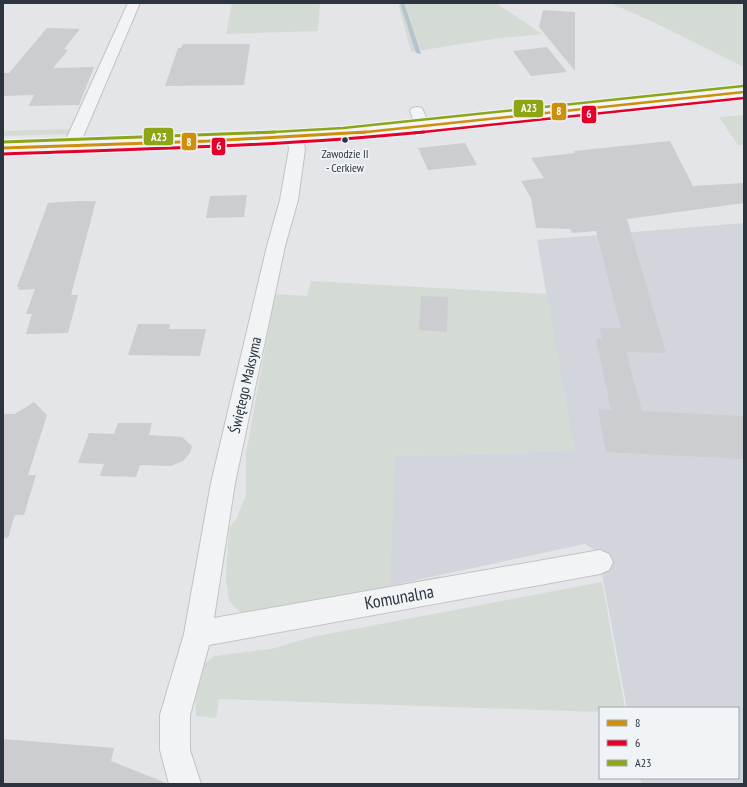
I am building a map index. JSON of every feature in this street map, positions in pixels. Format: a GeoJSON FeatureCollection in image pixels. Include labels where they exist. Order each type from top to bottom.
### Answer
{"type":"FeatureCollection","features":[{"type":"Feature","properties":{"kind":"main road"},"geometry":{"type":"LineString","coordinates":[[3,148],[295,137],[422,126],[744,92]]}},
{"type":"Feature","properties":{"kind":"street"},"geometry":{"type":"LineString","coordinates":[[71,146],[134,3]]}},
{"type":"Feature","properties":{"kind":"street"},"geometry":{"type":"LineString","coordinates":[[417,111],[422,126]]}},
{"type":"Feature","properties":{"kind":"street","name":"Świętego Maksyma"},"geometry":{"type":"LineString","coordinates":[[185,784],[175,750],[175,715],[198,634],[223,483],[276,246],[289,200],[297,149],[295,137]]}},
{"type":"Feature","properties":{"kind":"street","name":"Komunalna"},"geometry":{"type":"LineString","coordinates":[[198,634],[600,562]]}},
{"type":"Feature","properties":{"kind":"shaded area"},"geometry":{"type":"Polygon","coordinates":[[[232,3],[320,3],[318,31],[226,34],[232,3]]]}},
{"type":"Feature","properties":{"kind":"shaded area"},"geometry":{"type":"Polygon","coordinates":[[[398,3],[496,3],[542,34],[493,39],[411,52],[398,3]]]}},
{"type":"Feature","properties":{"kind":"shaded area"},"geometry":{"type":"Polygon","coordinates":[[[610,3],[744,3],[744,67],[649,20],[610,3]]]}},
{"type":"Feature","properties":{"kind":"shaded area"},"geometry":{"type":"Polygon","coordinates":[[[744,115],[744,145],[738,145],[719,117],[744,115]]]}},
{"type":"Feature","properties":{"kind":"shaded area"},"geometry":{"type":"Polygon","coordinates":[[[74,129],[73,134],[3,136],[3,131],[74,129]]]}},
{"type":"Feature","properties":{"kind":"shaded area"},"geometry":{"type":"Polygon","coordinates":[[[744,223],[744,784],[642,784],[640,779],[739,779],[739,707],[627,707],[598,552],[585,544],[389,586],[395,456],[574,451],[537,240],[744,223]]]}},
{"type":"Feature","properties":{"kind":"shaded area"},"geometry":{"type":"Polygon","coordinates":[[[311,281],[547,294],[574,451],[395,456],[390,586],[441,576],[438,580],[242,614],[229,601],[226,578],[229,528],[237,518],[246,495],[246,454],[275,294],[307,296],[311,281]]]}},
{"type":"Feature","properties":{"kind":"shaded area"},"geometry":{"type":"Polygon","coordinates":[[[602,582],[625,707],[599,707],[599,712],[219,699],[216,718],[196,716],[195,684],[201,667],[214,656],[271,649],[312,637],[602,582]]]}},
{"type":"Feature","properties":{"kind":"building"},"geometry":{"type":"Polygon","coordinates":[[[543,10],[575,12],[575,71],[539,27],[543,10]]]}},
{"type":"Feature","properties":{"kind":"building"},"geometry":{"type":"Polygon","coordinates":[[[47,28],[80,29],[64,49],[68,50],[53,68],[94,67],[79,105],[29,106],[34,95],[3,96],[3,73],[9,73],[47,28]]]}},
{"type":"Feature","properties":{"kind":"building"},"geometry":{"type":"Polygon","coordinates":[[[183,44],[250,44],[244,85],[165,86],[178,48],[181,48],[183,44]]]}},
{"type":"Feature","properties":{"kind":"building"},"geometry":{"type":"Polygon","coordinates":[[[547,47],[567,72],[531,76],[513,51],[547,47]]]}},
{"type":"Feature","properties":{"kind":"building"},"geometry":{"type":"Polygon","coordinates":[[[670,141],[693,186],[744,183],[744,203],[627,219],[666,353],[626,352],[642,411],[744,416],[744,459],[606,452],[598,409],[611,410],[596,339],[602,339],[599,328],[621,328],[596,231],[572,233],[570,229],[536,228],[531,198],[521,181],[544,178],[531,158],[575,153],[574,151],[670,141]]]}},
{"type":"Feature","properties":{"kind":"building"},"geometry":{"type":"Polygon","coordinates":[[[465,143],[477,165],[428,170],[418,148],[465,143]]]}},
{"type":"Feature","properties":{"kind":"building"},"geometry":{"type":"Polygon","coordinates":[[[247,195],[244,217],[206,218],[210,196],[247,195]]]}},
{"type":"Feature","properties":{"kind":"building"},"geometry":{"type":"Polygon","coordinates":[[[96,201],[71,295],[78,295],[68,333],[26,334],[32,314],[26,314],[35,289],[18,290],[19,287],[17,287],[48,203],[96,201]]]}},
{"type":"Feature","properties":{"kind":"building"},"geometry":{"type":"Polygon","coordinates":[[[421,296],[448,297],[447,332],[419,330],[421,296]]]}},
{"type":"Feature","properties":{"kind":"building"},"geometry":{"type":"Polygon","coordinates":[[[138,324],[170,324],[169,329],[206,329],[200,356],[128,355],[138,324]]]}},
{"type":"Feature","properties":{"kind":"building"},"geometry":{"type":"Polygon","coordinates":[[[34,402],[47,415],[28,475],[36,475],[24,515],[15,515],[8,538],[3,537],[3,414],[15,414],[34,402]]]}},
{"type":"Feature","properties":{"kind":"building"},"geometry":{"type":"Polygon","coordinates":[[[118,423],[152,423],[149,435],[182,437],[192,446],[190,453],[183,461],[171,466],[140,465],[136,477],[100,476],[104,464],[78,463],[89,433],[114,434],[118,423]]]}},
{"type":"Feature","properties":{"kind":"building"},"geometry":{"type":"Polygon","coordinates":[[[3,739],[114,748],[111,761],[166,784],[3,784],[3,739]]]}},
{"type":"Feature","properties":{"kind":"waterway"},"geometry":{"type":"LineString","coordinates":[[402,3],[419,53]]}},
{"type":"Feature","properties":{"kind":"transit line","name":"A23"},"geometry":{"type":"LineString","coordinates":[[3,142],[209,135],[343,128],[743,86]]}},
{"type":"Feature","properties":{"kind":"transit line","name":"8"},"geometry":{"type":"LineString","coordinates":[[3,148],[209,141],[343,134],[744,92]]}},
{"type":"Feature","properties":{"kind":"transit line","name":"6"},"geometry":{"type":"LineString","coordinates":[[3,154],[209,147],[343,140],[744,98]]}},
{"type":"Feature","properties":{"kind":"place","name":"Zawodzie II - Cerkiew"},"geometry":{"type":"Point","coordinates":[345,140]}}]}
